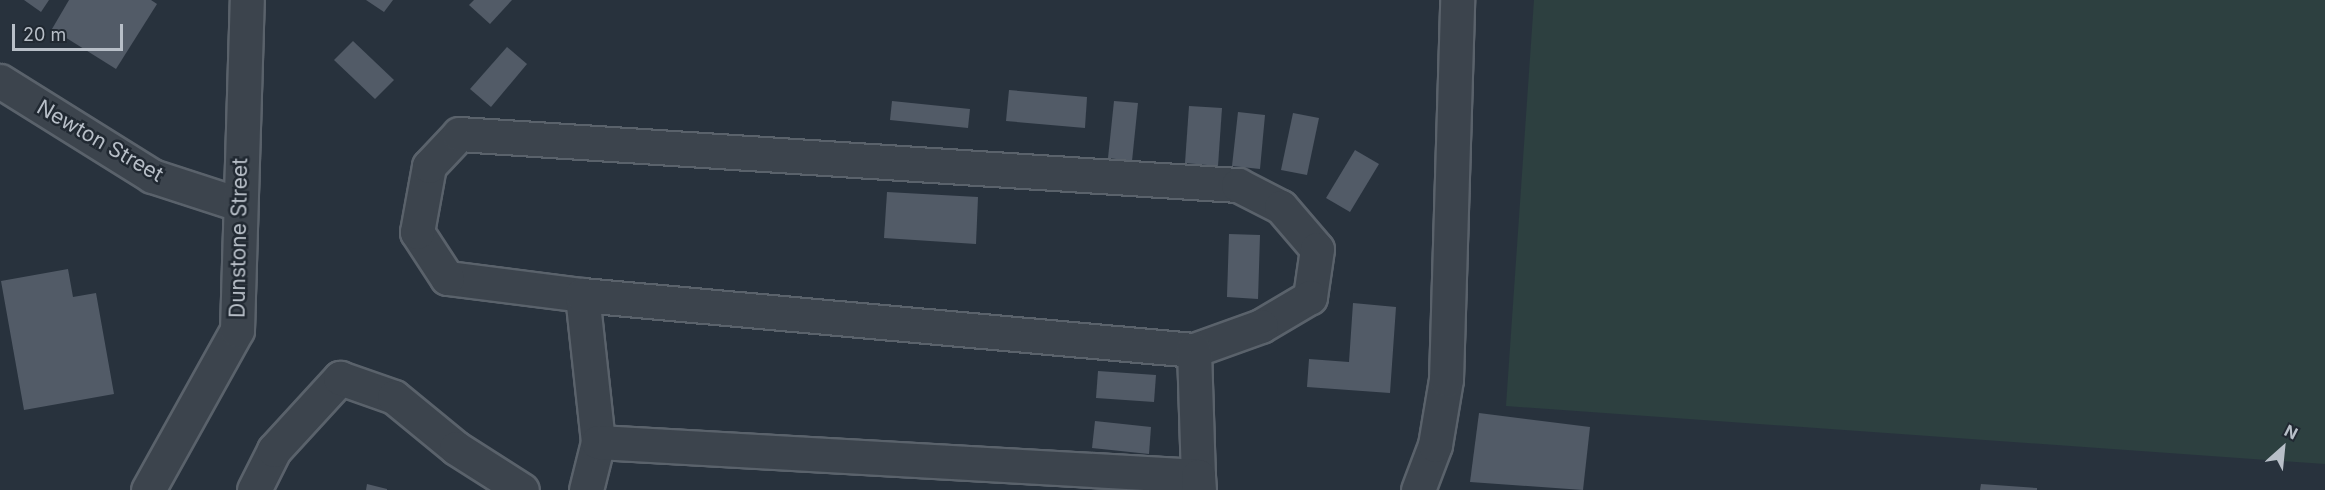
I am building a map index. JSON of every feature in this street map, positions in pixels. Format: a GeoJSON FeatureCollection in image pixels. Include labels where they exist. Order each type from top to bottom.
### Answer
{"type":"FeatureCollection","features":[{"type":"Feature","properties":{"kind":"street","name":"Dunstone Street"},"geometry":{"type":"LineString","coordinates":[[148,490],[237,330],[238,204],[247,0]]}},
{"type":"Feature","properties":{"kind":"street"},"geometry":{"type":"LineString","coordinates":[[1418,490],[1435,445],[1446,379],[1457,0]]}},
{"type":"Feature","properties":{"kind":"street","name":"Newton Street"},"geometry":{"type":"LineString","coordinates":[[0,81],[152,176],[238,204]]}},
{"type":"Feature","properties":{"kind":"street"},"geometry":{"type":"LineString","coordinates":[[459,134],[1238,185],[1281,207],[1317,249],[1310,297],[1261,326],[1194,350],[582,295],[447,278],[417,232],[429,166],[459,134]]}},
{"type":"Feature","properties":{"kind":"street"},"geometry":{"type":"LineString","coordinates":[[582,295],[598,442],[586,490]]}},
{"type":"Feature","properties":{"kind":"street"},"geometry":{"type":"LineString","coordinates":[[598,442],[1198,483],[1194,350]]}},
{"type":"Feature","properties":{"kind":"street"},"geometry":{"type":"LineString","coordinates":[[254,490],[274,450],[340,378],[394,397],[456,448],[522,490]]}},
{"type":"Feature","properties":{"kind":"shaded area"},"geometry":{"type":"Polygon","coordinates":[[[1534,0],[2325,0],[2325,464],[1506,406],[1534,0]]]}},
{"type":"Feature","properties":{"kind":"building"},"geometry":{"type":"Polygon","coordinates":[[[24,0],[49,0],[41,12],[24,0]]]}},
{"type":"Feature","properties":{"kind":"building"},"geometry":{"type":"Polygon","coordinates":[[[69,0],[151,0],[157,4],[116,69],[52,29],[69,0]]]}},
{"type":"Feature","properties":{"kind":"building"},"geometry":{"type":"Polygon","coordinates":[[[366,0],[393,0],[384,12],[366,0]]]}},
{"type":"Feature","properties":{"kind":"building"},"geometry":{"type":"Polygon","coordinates":[[[474,0],[512,0],[490,24],[469,5],[474,0]]]}},
{"type":"Feature","properties":{"kind":"building"},"geometry":{"type":"Polygon","coordinates":[[[353,41],[394,80],[375,99],[334,60],[353,41]]]}},
{"type":"Feature","properties":{"kind":"building"},"geometry":{"type":"Polygon","coordinates":[[[507,47],[527,64],[491,107],[470,89],[507,47]]]}},
{"type":"Feature","properties":{"kind":"building"},"geometry":{"type":"Polygon","coordinates":[[[1009,90],[1087,97],[1085,128],[1006,121],[1009,90]]]}},
{"type":"Feature","properties":{"kind":"building"},"geometry":{"type":"Polygon","coordinates":[[[892,101],[970,109],[968,128],[890,120],[892,101]]]}},
{"type":"Feature","properties":{"kind":"building"},"geometry":{"type":"Polygon","coordinates":[[[1114,101],[1138,103],[1132,161],[1108,158],[1114,101]]]}},
{"type":"Feature","properties":{"kind":"building"},"geometry":{"type":"Polygon","coordinates":[[[1189,106],[1222,108],[1218,166],[1185,163],[1189,106]]]}},
{"type":"Feature","properties":{"kind":"building"},"geometry":{"type":"Polygon","coordinates":[[[1238,112],[1265,115],[1260,169],[1232,166],[1238,112]]]}},
{"type":"Feature","properties":{"kind":"building"},"geometry":{"type":"Polygon","coordinates":[[[1293,113],[1319,118],[1307,175],[1281,170],[1293,113]]]}},
{"type":"Feature","properties":{"kind":"building"},"geometry":{"type":"Polygon","coordinates":[[[1355,150],[1379,164],[1350,212],[1326,198],[1355,150]]]}},
{"type":"Feature","properties":{"kind":"building"},"geometry":{"type":"Polygon","coordinates":[[[887,192],[978,197],[976,244],[884,238],[887,192]]]}},
{"type":"Feature","properties":{"kind":"building"},"geometry":{"type":"Polygon","coordinates":[[[1229,234],[1260,235],[1258,299],[1227,297],[1229,234]]]}},
{"type":"Feature","properties":{"kind":"building"},"geometry":{"type":"Polygon","coordinates":[[[68,269],[73,297],[96,293],[114,394],[24,410],[1,281],[68,269]]]}},
{"type":"Feature","properties":{"kind":"building"},"geometry":{"type":"Polygon","coordinates":[[[1353,303],[1396,307],[1390,393],[1307,387],[1309,359],[1349,362],[1353,303]]]}},
{"type":"Feature","properties":{"kind":"building"},"geometry":{"type":"Polygon","coordinates":[[[1098,371],[1156,375],[1154,402],[1096,398],[1098,371]]]}},
{"type":"Feature","properties":{"kind":"building"},"geometry":{"type":"Polygon","coordinates":[[[1479,413],[1590,427],[1583,490],[1470,482],[1479,413]]]}},
{"type":"Feature","properties":{"kind":"building"},"geometry":{"type":"Polygon","coordinates":[[[1095,421],[1151,427],[1149,454],[1092,448],[1095,421]]]}},
{"type":"Feature","properties":{"kind":"building"},"geometry":{"type":"Polygon","coordinates":[[[367,484],[387,489],[387,490],[366,490],[367,484]]]}},
{"type":"Feature","properties":{"kind":"building"},"geometry":{"type":"Polygon","coordinates":[[[1981,484],[2037,488],[2037,490],[1980,490],[1981,484]]]}}]}
